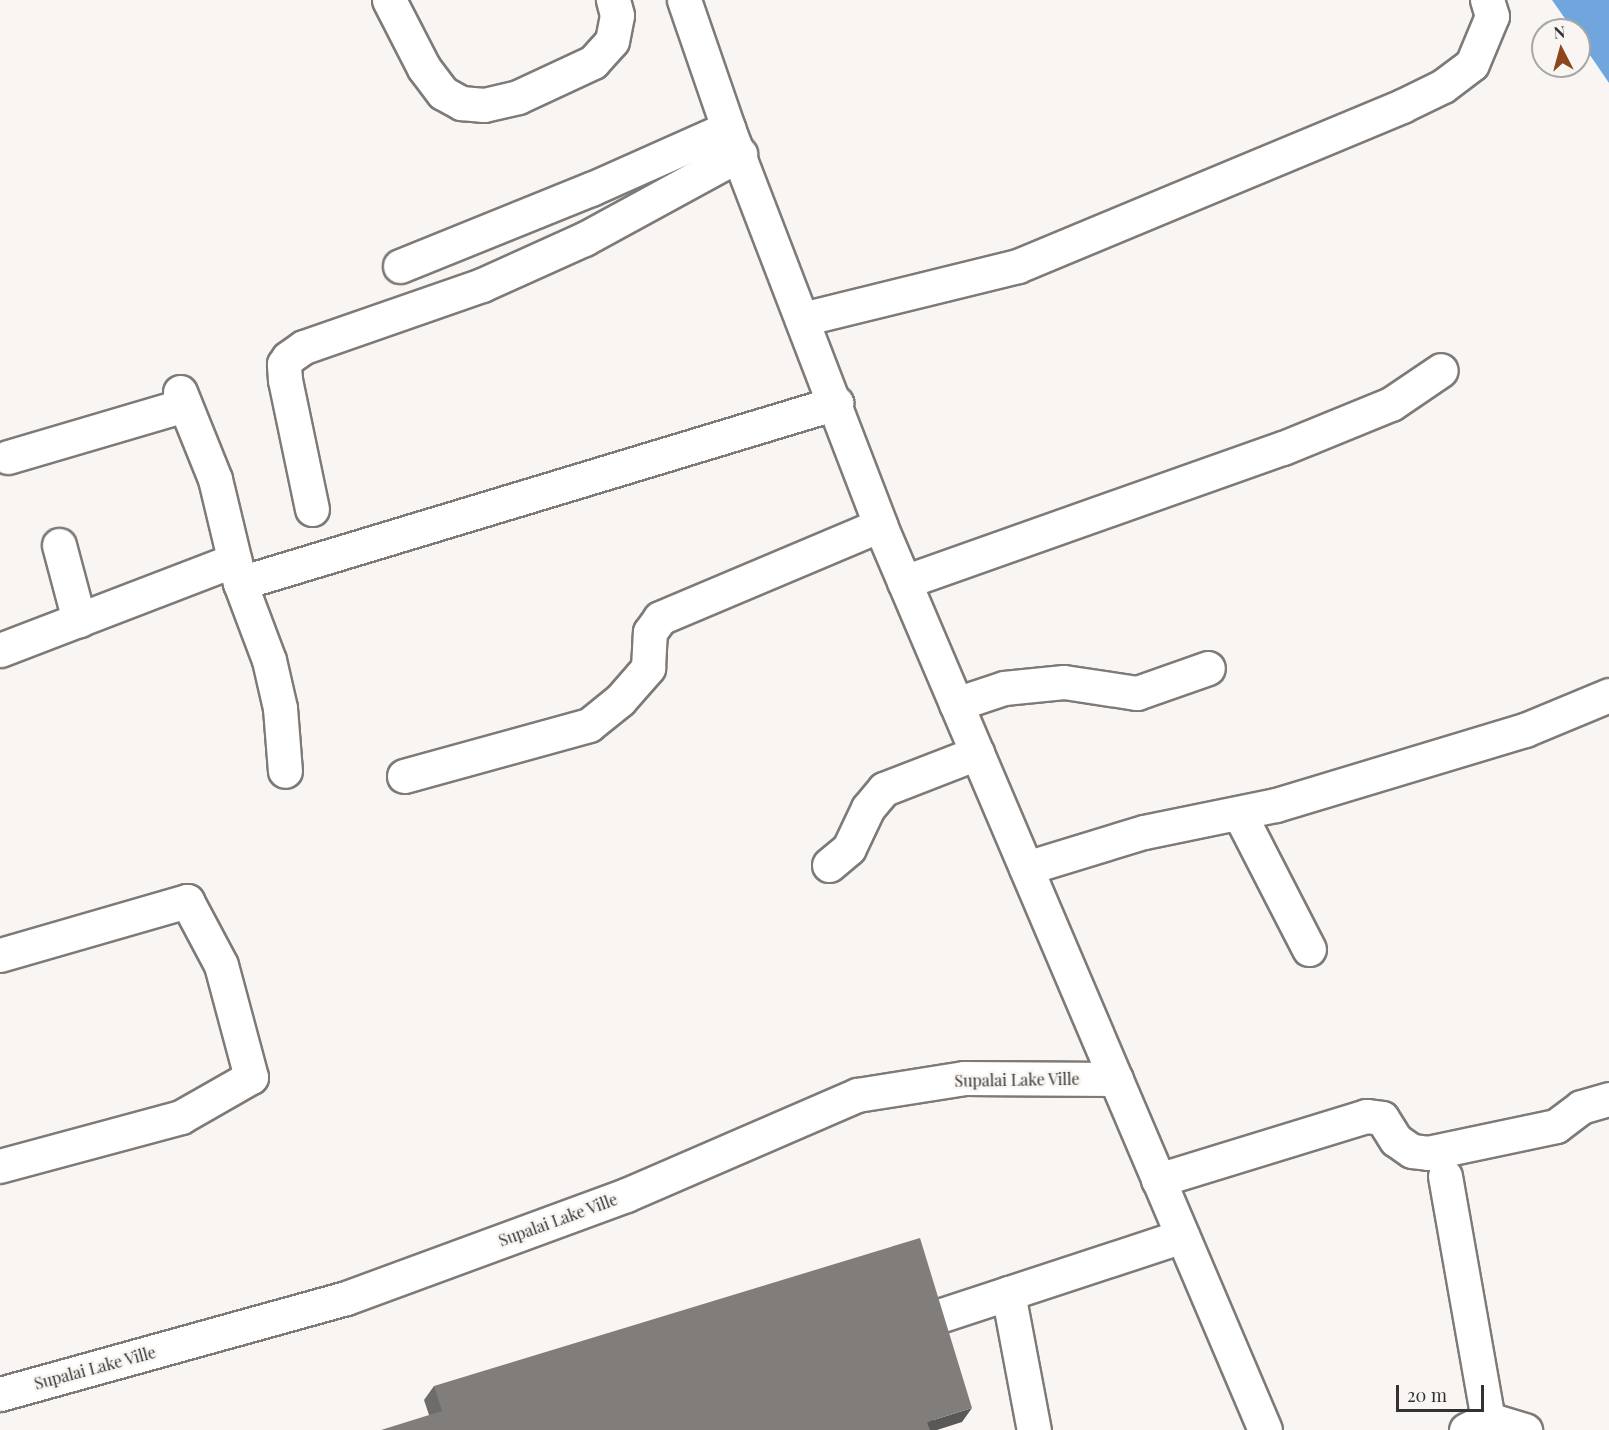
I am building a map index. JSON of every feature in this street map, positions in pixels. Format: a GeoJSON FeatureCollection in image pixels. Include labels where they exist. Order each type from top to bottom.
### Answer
{"type":"FeatureCollection","features":[{"type":"Feature","properties":{"kind":"street"},"geometry":{"type":"LineString","coordinates":[[389,0],[424,68],[443,93],[461,103],[484,105],[518,97],[593,62],[612,40],[617,15],[613,0]]}},
{"type":"Feature","properties":{"kind":"street"},"geometry":{"type":"LineString","coordinates":[[802,319],[1018,266],[1402,106],[1443,86],[1472,64],[1492,16],[1487,0]]}},
{"type":"Feature","properties":{"kind":"street"},"geometry":{"type":"LineString","coordinates":[[688,10],[734,141],[836,403],[880,525],[1264,1430]]}},
{"type":"Feature","properties":{"kind":"street"},"geometry":{"type":"LineString","coordinates":[[400,266],[581,193],[734,141]]}},
{"type":"Feature","properties":{"kind":"street"},"geometry":{"type":"LineString","coordinates":[[312,509],[285,380],[284,364],[288,358],[304,347],[482,285],[574,244],[734,141]]}},
{"type":"Feature","properties":{"kind":"street"},"geometry":{"type":"LineString","coordinates":[[904,582],[1283,448],[1391,404],[1442,370]]}},
{"type":"Feature","properties":{"kind":"street"},"geometry":{"type":"LineString","coordinates":[[8,457],[183,398],[215,479],[237,571],[269,660],[280,708],[285,771]]}},
{"type":"Feature","properties":{"kind":"street"},"geometry":{"type":"LineString","coordinates":[[0,650],[79,620],[237,571],[397,538],[836,403]]}},
{"type":"Feature","properties":{"kind":"street"},"geometry":{"type":"LineString","coordinates":[[404,776],[589,725],[620,700],[648,668],[650,632],[660,618],[880,525]]}},
{"type":"Feature","properties":{"kind":"street"},"geometry":{"type":"LineString","coordinates":[[58,545],[79,620]]}},
{"type":"Feature","properties":{"kind":"street"},"geometry":{"type":"LineString","coordinates":[[956,704],[1004,688],[1064,682],[1137,693],[1208,668]]}},
{"type":"Feature","properties":{"kind":"street"},"geometry":{"type":"LineString","coordinates":[[1026,868],[1144,832],[1276,806],[1525,730],[1609,695]]}},
{"type":"Feature","properties":{"kind":"street"},"geometry":{"type":"LineString","coordinates":[[829,865],[849,848],[868,808],[884,789],[977,753]]}},
{"type":"Feature","properties":{"kind":"street"},"geometry":{"type":"LineString","coordinates":[[1239,813],[1310,949]]}},
{"type":"Feature","properties":{"kind":"street"},"geometry":{"type":"LineString","coordinates":[[0,955],[187,901],[221,965],[251,1077],[181,1117],[0,1166]]}},
{"type":"Feature","properties":{"kind":"street","name":"Supalai Lake Ville"},"geometry":{"type":"LineString","coordinates":[[0,1394],[346,1298],[626,1195],[857,1095],[964,1078],[1116,1079]]}},
{"type":"Feature","properties":{"kind":"street"},"geometry":{"type":"LineString","coordinates":[[1158,1180],[1366,1116],[1382,1118],[1396,1140],[1412,1151],[1428,1153],[1556,1126],[1581,1107],[1609,1099]]}},
{"type":"Feature","properties":{"kind":"street"},"geometry":{"type":"LineString","coordinates":[[1444,1176],[1477,1425],[1525,1430]]}},
{"type":"Feature","properties":{"kind":"street"},"geometry":{"type":"LineString","coordinates":[[942,1315],[1182,1236]]}},
{"type":"Feature","properties":{"kind":"street"},"geometry":{"type":"LineString","coordinates":[[1008,1293],[1034,1430]]}},
{"type":"Feature","properties":{"kind":"water"},"geometry":{"type":"Polygon","coordinates":[[[1552,0],[1609,0],[1609,83],[1591,57],[1591,18],[1565,18],[1552,0]]]}},
{"type":"Feature","properties":{"kind":"building"},"geometry":{"type":"Polygon","coordinates":[[[920,1238],[972,1408],[927,1422],[930,1430],[381,1430],[442,1411],[434,1386],[920,1238]]]}}]}
